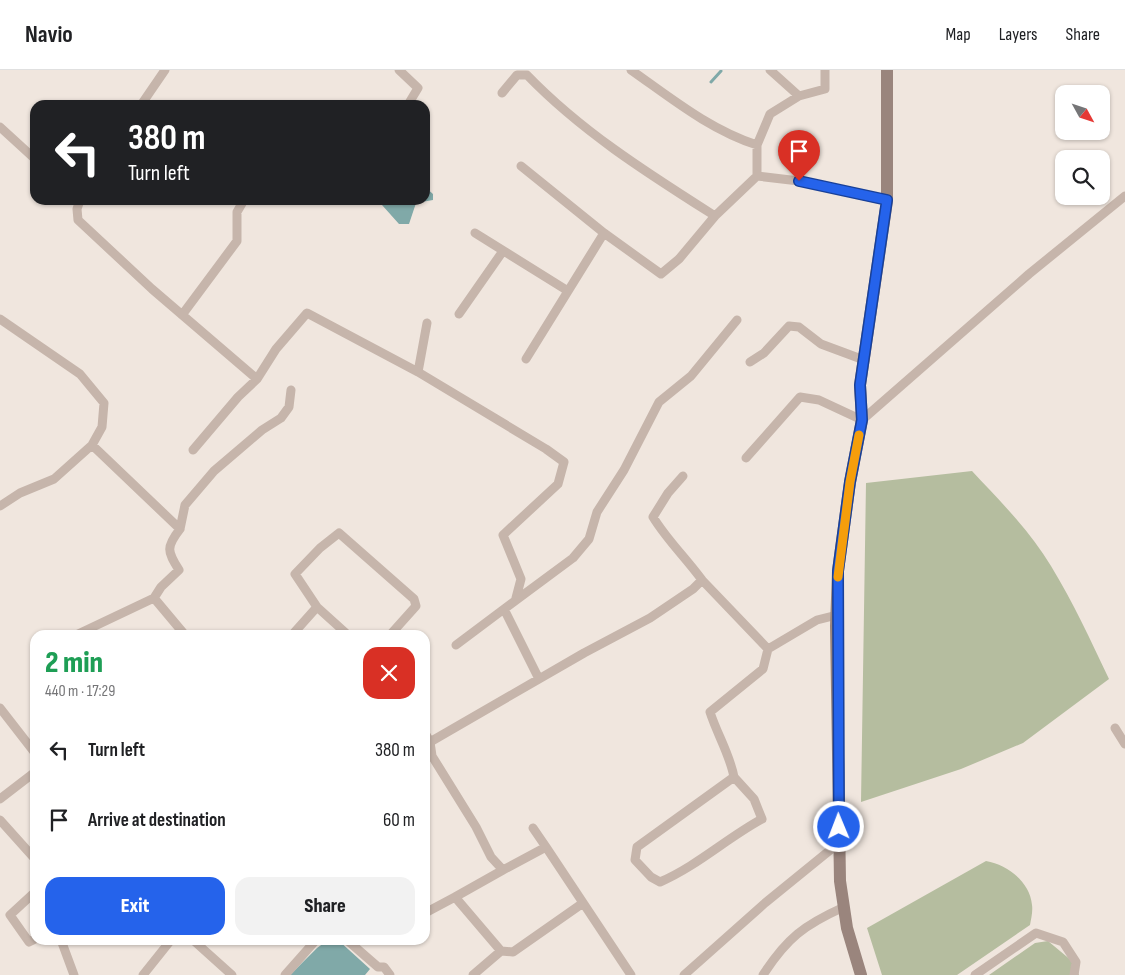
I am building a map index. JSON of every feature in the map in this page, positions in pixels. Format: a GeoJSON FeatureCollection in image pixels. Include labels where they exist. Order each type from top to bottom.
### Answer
{"type":"FeatureCollection","features":[{"type":"Feature","properties":{"kind":"main road"},"geometry":{"type":"LineString","coordinates":[[861,975],[847,928],[840,881],[838,571],[850,482],[862,420],[860,385],[887,200],[887,70]]}},
{"type":"Feature","properties":{"kind":"street"},"geometry":{"type":"LineString","coordinates":[[144,100],[165,70]]}},
{"type":"Feature","properties":{"kind":"street"},"geometry":{"type":"LineString","coordinates":[[399,70],[418,88],[411,100]]}},
{"type":"Feature","properties":{"kind":"street"},"geometry":{"type":"LineString","coordinates":[[632,70],[706,122],[740,140],[757,145]]}},
{"type":"Feature","properties":{"kind":"street"},"geometry":{"type":"LineString","coordinates":[[770,70],[800,96]]}},
{"type":"Feature","properties":{"kind":"street"},"geometry":{"type":"LineString","coordinates":[[521,166],[604,233],[661,274],[679,259],[716,216],[756,176],[757,145],[770,114],[800,96],[824,89],[825,70]]}},
{"type":"Feature","properties":{"kind":"street"},"geometry":{"type":"LineString","coordinates":[[502,92],[517,75],[527,75],[563,111],[583,126],[622,155],[716,216]]}},
{"type":"Feature","properties":{"kind":"street"},"geometry":{"type":"LineString","coordinates":[[0,127],[30,154]]}},
{"type":"Feature","properties":{"kind":"street"},"geometry":{"type":"LineString","coordinates":[[756,176],[799,181],[887,200]]}},
{"type":"Feature","properties":{"kind":"street"},"geometry":{"type":"LineString","coordinates":[[746,458],[800,397],[819,400],[862,420],[1029,274],[1125,196]]}},
{"type":"Feature","properties":{"kind":"street"},"geometry":{"type":"LineString","coordinates":[[78,205],[78,220],[182,315],[256,379]]}},
{"type":"Feature","properties":{"kind":"street"},"geometry":{"type":"LineString","coordinates":[[182,315],[237,241],[237,212],[241,205]]}},
{"type":"Feature","properties":{"kind":"street"},"geometry":{"type":"LineString","coordinates":[[475,233],[568,291]]}},
{"type":"Feature","properties":{"kind":"street"},"geometry":{"type":"LineString","coordinates":[[526,359],[604,233]]}},
{"type":"Feature","properties":{"kind":"street"},"geometry":{"type":"LineString","coordinates":[[459,314],[503,251]]}},
{"type":"Feature","properties":{"kind":"street"},"geometry":{"type":"LineString","coordinates":[[193,450],[238,397],[256,379],[276,349],[307,313],[418,372],[546,449],[564,462],[558,484],[503,535],[521,579],[516,598]]}},
{"type":"Feature","properties":{"kind":"street"},"geometry":{"type":"LineString","coordinates":[[0,319],[80,374],[104,403],[102,427],[92,444],[54,479],[20,493],[0,506]]}},
{"type":"Feature","properties":{"kind":"street"},"geometry":{"type":"LineString","coordinates":[[456,645],[516,598],[573,558],[589,539],[597,512],[624,470],[659,402],[691,376],[737,320]]}},
{"type":"Feature","properties":{"kind":"street"},"geometry":{"type":"LineString","coordinates":[[418,372],[427,323]]}},
{"type":"Feature","properties":{"kind":"street"},"geometry":{"type":"LineString","coordinates":[[750,362],[764,353],[790,326],[799,327],[821,344],[864,360]]}},
{"type":"Feature","properties":{"kind":"street"},"geometry":{"type":"LineString","coordinates":[[87,630],[154,598],[161,587],[179,570],[169,555],[170,542],[180,529],[185,505],[214,471],[262,430],[281,418],[289,407],[290,390]]}},
{"type":"Feature","properties":{"kind":"street"},"geometry":{"type":"LineString","coordinates":[[92,444],[180,529]]}},
{"type":"Feature","properties":{"kind":"street"},"geometry":{"type":"LineString","coordinates":[[683,476],[668,493],[653,517],[668,541],[682,552],[702,580],[768,649]]}},
{"type":"Feature","properties":{"kind":"street"},"geometry":{"type":"LineString","coordinates":[[343,630],[318,607],[295,574],[320,548],[338,533],[414,599],[416,606],[394,630]]}},
{"type":"Feature","properties":{"kind":"street"},"geometry":{"type":"LineString","coordinates":[[503,870],[491,857],[476,827],[432,756],[430,742],[539,678],[650,618],[693,589],[702,580]]}},
{"type":"Feature","properties":{"kind":"street"},"geometry":{"type":"LineString","coordinates":[[154,598],[181,630]]}},
{"type":"Feature","properties":{"kind":"street"},"geometry":{"type":"LineString","coordinates":[[297,630],[318,607]]}},
{"type":"Feature","properties":{"kind":"street"},"geometry":{"type":"LineString","coordinates":[[504,609],[539,678]]}},
{"type":"Feature","properties":{"kind":"street"},"geometry":{"type":"LineString","coordinates":[[734,777],[637,847],[635,860],[651,877],[660,882],[682,872],[736,833],[762,819],[754,799],[734,777],[732,766],[717,735],[710,712],[763,668],[768,649],[817,620],[837,615]]}},
{"type":"Feature","properties":{"kind":"street"},"geometry":{"type":"LineString","coordinates":[[0,708],[30,747]]}},
{"type":"Feature","properties":{"kind":"street"},"geometry":{"type":"LineString","coordinates":[[1115,728],[1125,744]]}},
{"type":"Feature","properties":{"kind":"street"},"geometry":{"type":"LineString","coordinates":[[0,799],[30,776]]}},
{"type":"Feature","properties":{"kind":"street"},"geometry":{"type":"LineString","coordinates":[[0,820],[30,853]]}},
{"type":"Feature","properties":{"kind":"street"},"geometry":{"type":"LineString","coordinates":[[533,828],[631,975]]}},
{"type":"Feature","properties":{"kind":"street"},"geometry":{"type":"LineString","coordinates":[[684,975],[766,903],[840,842]]}},
{"type":"Feature","properties":{"kind":"street"},"geometry":{"type":"LineString","coordinates":[[430,910],[546,847]]}},
{"type":"Feature","properties":{"kind":"street"},"geometry":{"type":"LineString","coordinates":[[30,897],[10,915],[30,942]]}},
{"type":"Feature","properties":{"kind":"street"},"geometry":{"type":"LineString","coordinates":[[455,897],[501,951],[513,952],[583,903]]}},
{"type":"Feature","properties":{"kind":"street"},"geometry":{"type":"LineString","coordinates":[[763,975],[794,934],[815,920],[844,907]]}},
{"type":"Feature","properties":{"kind":"street"},"geometry":{"type":"LineString","coordinates":[[975,975],[1036,933],[1063,942],[1076,962],[1074,975]]}},
{"type":"Feature","properties":{"kind":"street"},"geometry":{"type":"LineString","coordinates":[[62,945],[74,975]]}},
{"type":"Feature","properties":{"kind":"street"},"geometry":{"type":"LineString","coordinates":[[142,975],[167,945]]}},
{"type":"Feature","properties":{"kind":"street"},"geometry":{"type":"LineString","coordinates":[[199,945],[232,975]]}},
{"type":"Feature","properties":{"kind":"street"},"geometry":{"type":"LineString","coordinates":[[285,975],[312,945]]}},
{"type":"Feature","properties":{"kind":"street"},"geometry":{"type":"LineString","coordinates":[[354,945],[378,967],[384,967],[390,975]]}},
{"type":"Feature","properties":{"kind":"street"},"geometry":{"type":"LineString","coordinates":[[474,975],[501,951]]}},
{"type":"Feature","properties":{"kind":"street"},"geometry":{"type":"LineString","coordinates":[[372,975],[378,967]]}},
{"type":"Feature","properties":{"kind":"green space"},"geometry":{"type":"Polygon","coordinates":[[[972,471],[1014,517],[1043,553],[1089,636],[1109,679],[1023,743],[961,769],[861,802],[866,483],[972,471]]]}},
{"type":"Feature","properties":{"kind":"green space"},"geometry":{"type":"Polygon","coordinates":[[[986,861],[1002,866],[1010,871],[1027,889],[1032,905],[1030,925],[957,975],[882,975],[867,928],[986,861]]]}},
{"type":"Feature","properties":{"kind":"green space"},"geometry":{"type":"Polygon","coordinates":[[[1048,941],[1072,961],[1079,975],[989,975],[1035,943],[1048,941]]]}},
{"type":"Feature","properties":{"kind":"water"},"geometry":{"type":"Polygon","coordinates":[[[430,191],[433,194],[433,200],[430,201],[430,191]]]}},
{"type":"Feature","properties":{"kind":"water"},"geometry":{"type":"Polygon","coordinates":[[[382,205],[415,205],[409,224],[399,224],[382,205]]]}},
{"type":"Feature","properties":{"kind":"water"},"geometry":{"type":"Polygon","coordinates":[[[321,945],[344,945],[370,969],[365,975],[290,975],[321,945]]]}},
{"type":"Feature","properties":{"kind":"waterway"},"geometry":{"type":"LineString","coordinates":[[711,82],[721,71]]}},
{"type":"Feature","properties":{"kind":"slow traffic"},"geometry":{"type":"LineString","coordinates":[[838,577],[850,482],[859,435]]}},
{"type":"Feature","properties":{"kind":"route"},"geometry":{"type":"LineString","coordinates":[[799,181],[887,200],[860,385],[862,420],[850,482],[838,571],[836,626],[839,827]]}}]}
